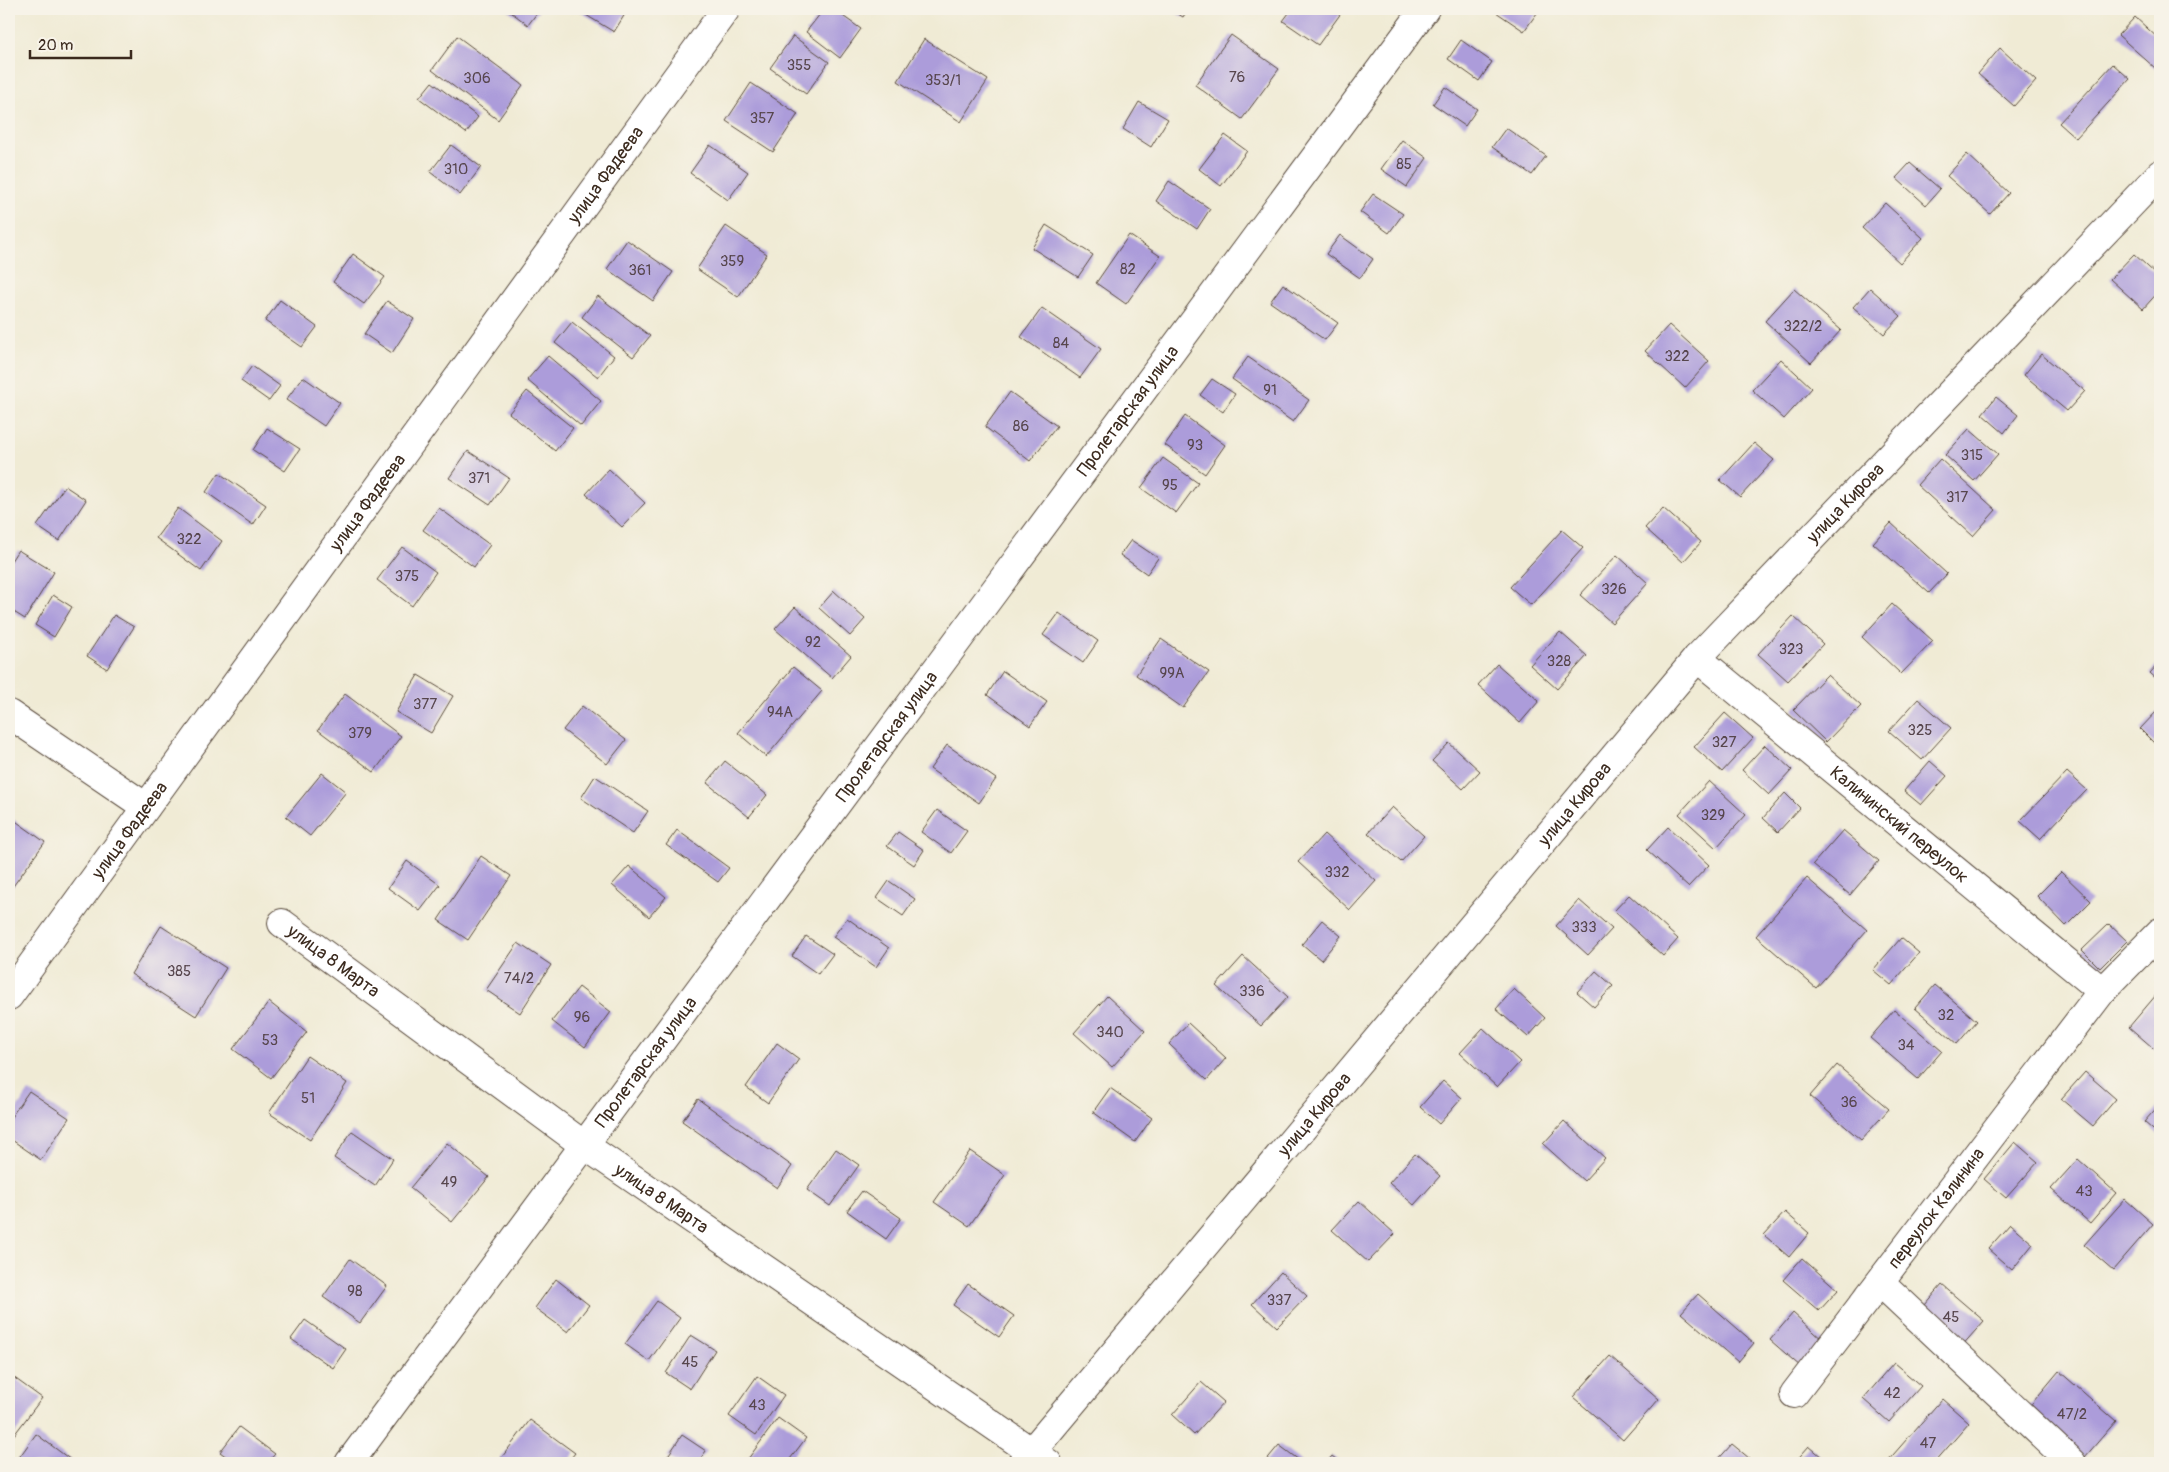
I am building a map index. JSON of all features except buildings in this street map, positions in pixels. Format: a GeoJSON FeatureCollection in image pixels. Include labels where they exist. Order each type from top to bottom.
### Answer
{"type":"FeatureCollection","features":[{"type":"Feature","properties":{"kind":"street","name":"улица Фадеева"},"geometry":{"type":"LineString","coordinates":[[9,996],[726,9]]}},
{"type":"Feature","properties":{"kind":"street","name":"Пролетарская улица"},"geometry":{"type":"LineString","coordinates":[[349,1463],[1425,9]]}},
{"type":"Feature","properties":{"kind":"street","name":"улица Кирова"},"geometry":{"type":"LineString","coordinates":[[1034,1459],[1697,658],[2160,174]]}},
{"type":"Feature","properties":{"kind":"street","name":"Калининский переулок"},"geometry":{"type":"LineString","coordinates":[[1697,658],[2102,991]]}},
{"type":"Feature","properties":{"kind":"street"},"geometry":{"type":"LineString","coordinates":[[9,714],[146,807]]}},
{"type":"Feature","properties":{"kind":"street","name":"улица 8 Марта"},"geometry":{"type":"LineString","coordinates":[[282,924],[584,1145],[1034,1459]]}},
{"type":"Feature","properties":{"kind":"street","name":"переулок Калинина"},"geometry":{"type":"LineString","coordinates":[[2072,1463],[1881,1283],[2102,991],[2160,932]]}},
{"type":"Feature","properties":{"kind":"street"},"geometry":{"type":"LineString","coordinates":[[1794,1394],[1881,1283]]}}]}
